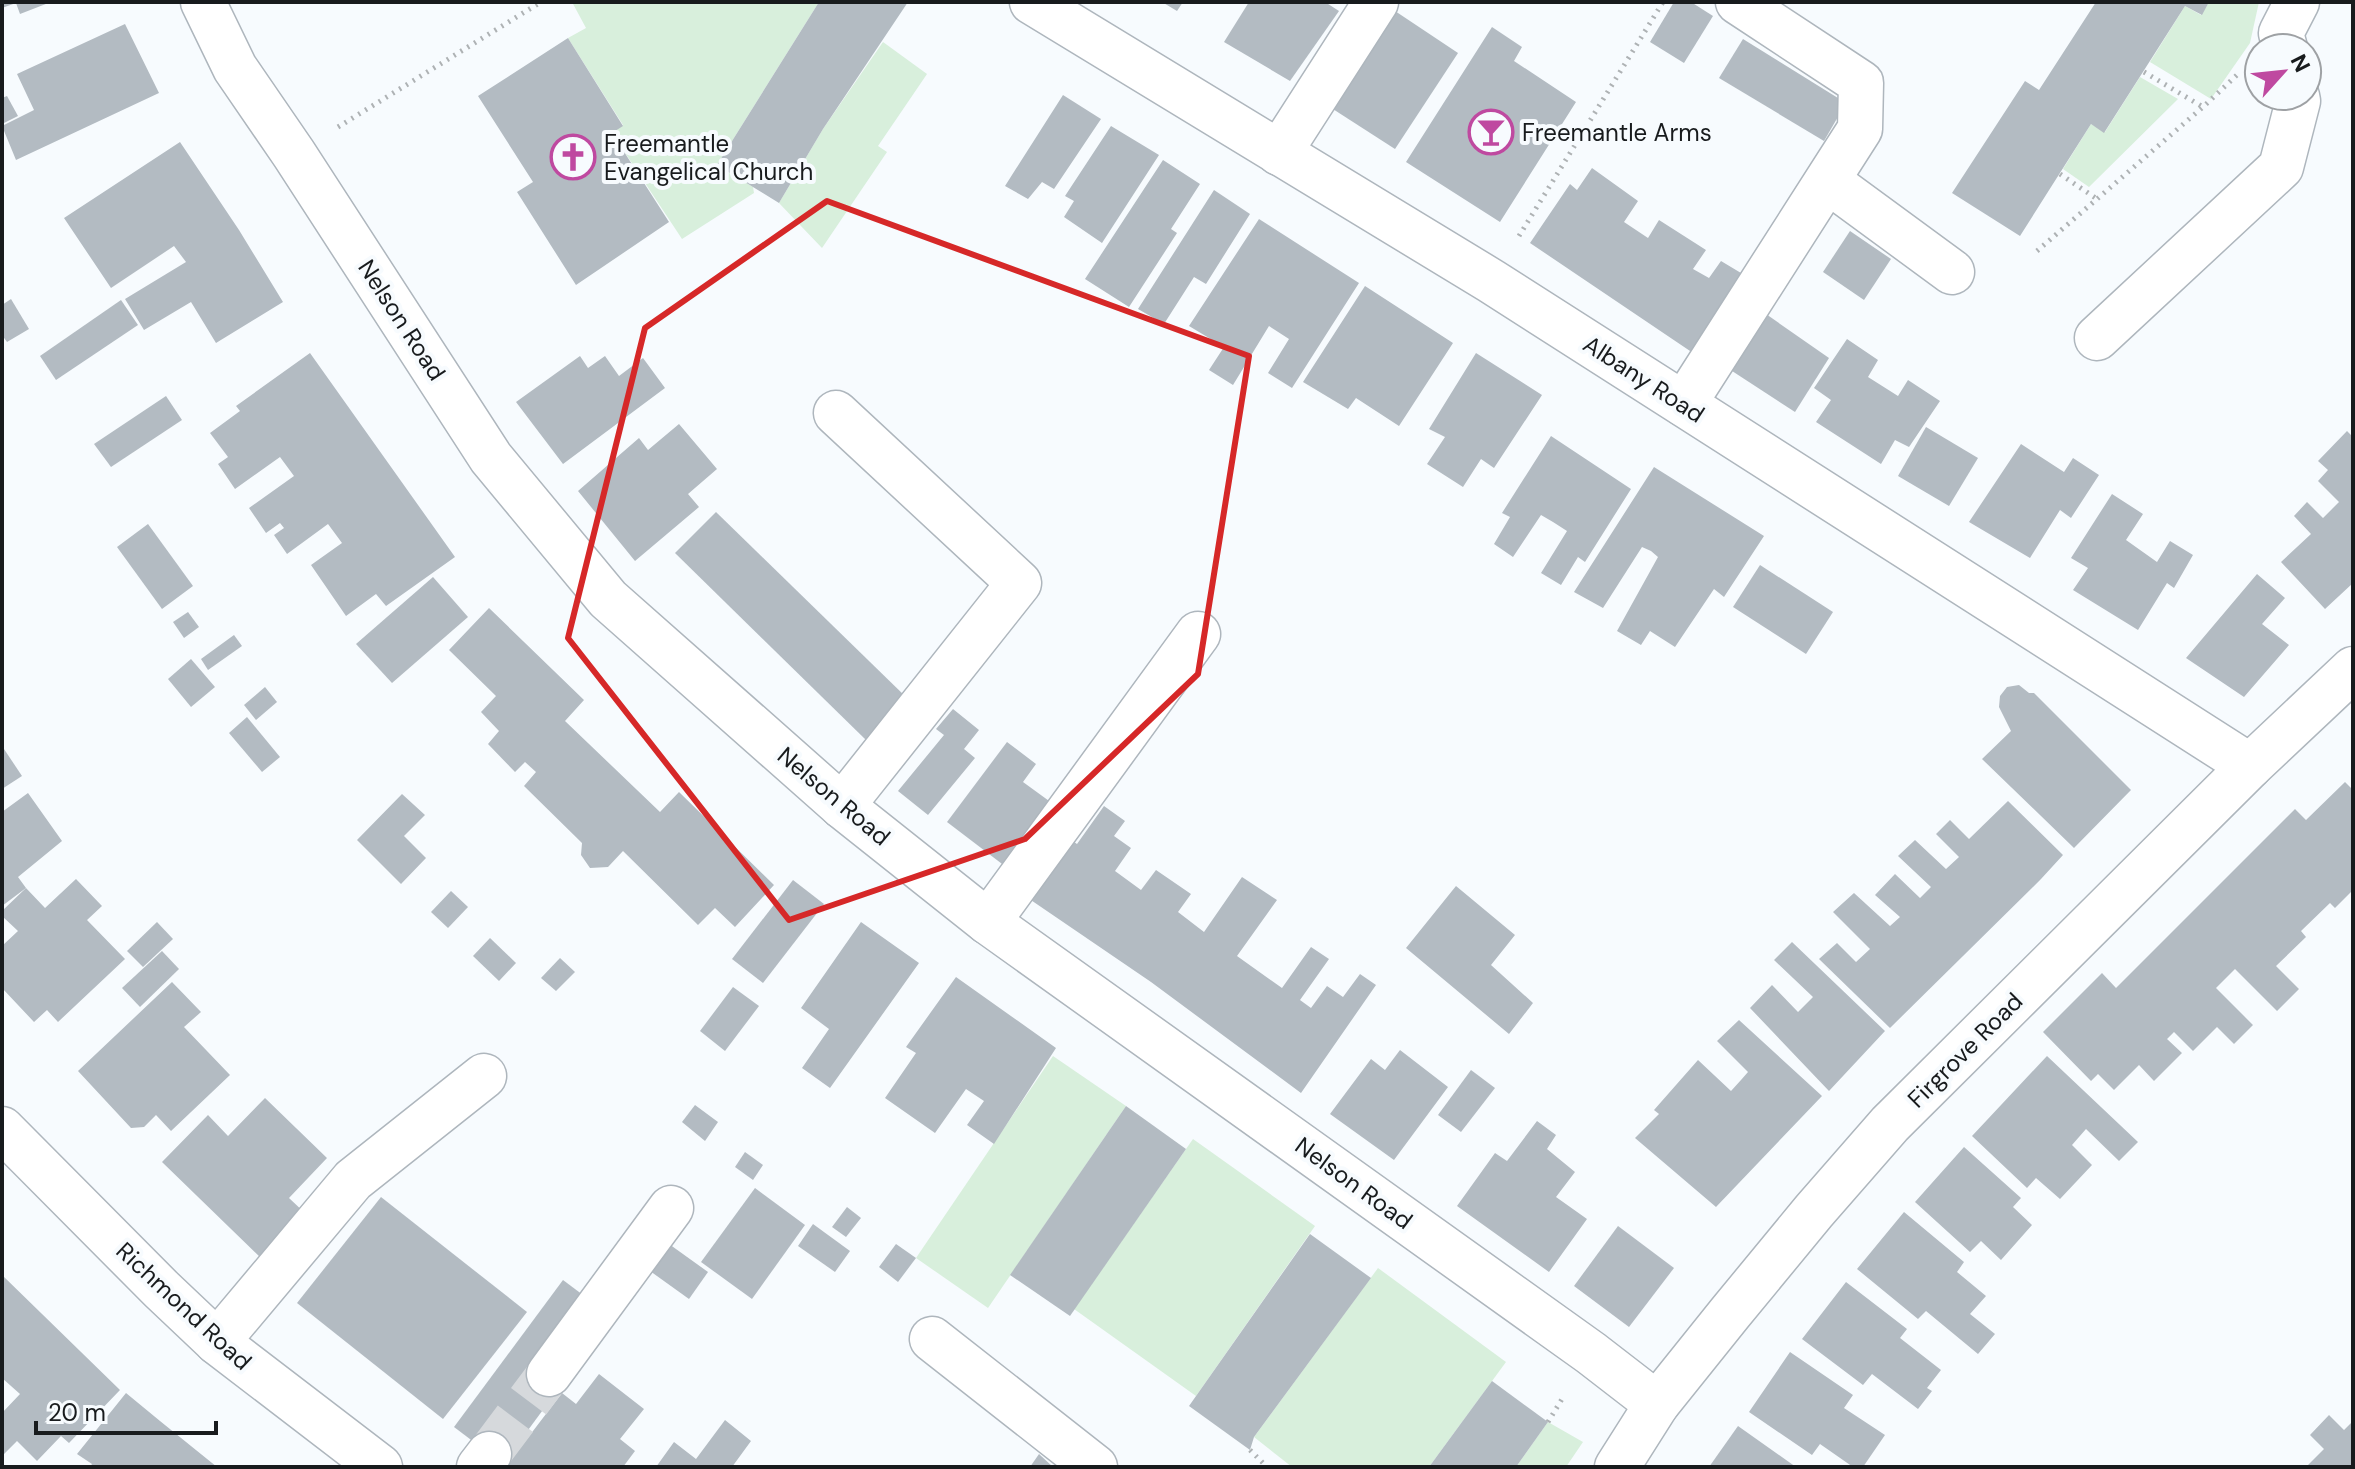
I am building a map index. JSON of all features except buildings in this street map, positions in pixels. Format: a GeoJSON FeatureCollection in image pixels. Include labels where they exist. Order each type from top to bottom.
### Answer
{"type":"FeatureCollection","features":[{"type":"Feature","properties":{"kind":"street","name":"Nelson Road"},"geometry":{"type":"LineString","coordinates":[[203,2],[235,68],[491,458],[608,599],[842,806],[988,922],[1591,1353],[1657,1404]]}},
{"type":"Feature","properties":{"kind":"street","name":"Albany Road"},"geometry":{"type":"LineString","coordinates":[[1032,2],[1491,281],[2250,766]]}},
{"type":"Feature","properties":{"kind":"street"},"geometry":{"type":"LineString","coordinates":[[1279,153],[1376,2]]}},
{"type":"Feature","properties":{"kind":"street"},"geometry":{"type":"LineString","coordinates":[[1684,404],[1860,129],[1861,83],[1738,2]]}},
{"type":"Feature","properties":{"kind":"street"},"geometry":{"type":"LineString","coordinates":[[2282,32],[2297,2]]}},
{"type":"Feature","properties":{"kind":"street"},"geometry":{"type":"LineString","coordinates":[[2097,338],[2281,167],[2295,112]]}},
{"type":"Feature","properties":{"kind":"street"},"geometry":{"type":"LineString","coordinates":[[1828,181],[1952,272]]}},
{"type":"Feature","properties":{"kind":"street"},"geometry":{"type":"LineString","coordinates":[[836,413],[1019,583],[842,806]]}},
{"type":"Feature","properties":{"kind":"street"},"geometry":{"type":"LineString","coordinates":[[988,922],[1198,634]]}},
{"type":"Feature","properties":{"kind":"street","name":"Firgrove Road"},"geometry":{"type":"LineString","coordinates":[[1617,1467],[1657,1404],[1814,1211],[1890,1124],[2250,766],[2350,678]]}},
{"type":"Feature","properties":{"kind":"street"},"geometry":{"type":"LineString","coordinates":[[217,1342],[353,1180],[484,1076]]}},
{"type":"Feature","properties":{"kind":"street","name":"Richmond Road"},"geometry":{"type":"LineString","coordinates":[[2,1129],[217,1342],[380,1467]]}},
{"type":"Feature","properties":{"kind":"street"},"geometry":{"type":"LineString","coordinates":[[549,1374],[671,1208]]}},
{"type":"Feature","properties":{"kind":"street"},"geometry":{"type":"LineString","coordinates":[[932,1339],[1095,1467]]}},
{"type":"Feature","properties":{"kind":"path"},"geometry":{"type":"LineString","coordinates":[[294,154],[541,2]]}},
{"type":"Feature","properties":{"kind":"path"},"geometry":{"type":"LineString","coordinates":[[1491,281],[1663,2]]}},
{"type":"Feature","properties":{"kind":"path"},"geometry":{"type":"LineString","coordinates":[[2144,72],[2203,107]]}},
{"type":"Feature","properties":{"kind":"path"},"geometry":{"type":"LineString","coordinates":[[2037,251],[2240,72]]}},
{"type":"Feature","properties":{"kind":"path"},"geometry":{"type":"LineString","coordinates":[[2060,174],[2097,199]]}},
{"type":"Feature","properties":{"kind":"path"},"geometry":{"type":"LineString","coordinates":[[1250,1450],[1267,1467]]}},
{"type":"Feature","properties":{"kind":"highlighted area"},"geometry":{"type":"Polygon","coordinates":[[[827,201],[1249,356],[1198,674],[1025,839],[789,920],[568,638],[645,328],[827,201]]]}},
{"type":"Feature","properties":{"kind":"green space"},"geometry":{"type":"Polygon","coordinates":[[[572,2],[819,2],[717,165],[753,187],[754,193],[682,239],[612,133],[623,125],[568,38],[586,28],[572,2]]]}},
{"type":"Feature","properties":{"kind":"green space"},"geometry":{"type":"Polygon","coordinates":[[[2209,2],[2259,2],[2252,32],[2243,32],[2243,53],[2211,99],[2150,62],[2185,6],[2201,15],[2209,2]]]}},
{"type":"Feature","properties":{"kind":"green space"},"geometry":{"type":"Polygon","coordinates":[[[883,42],[927,74],[878,146],[887,152],[822,248],[779,203],[823,129],[883,42]]]}},
{"type":"Feature","properties":{"kind":"green space"},"geometry":{"type":"Polygon","coordinates":[[[2140,77],[2178,99],[2089,187],[2063,169],[2091,124],[2105,132],[2140,77]]]}},
{"type":"Feature","properties":{"kind":"green space"},"geometry":{"type":"Polygon","coordinates":[[[1053,1056],[1126,1106],[988,1308],[916,1258],[1053,1056]]]}},
{"type":"Feature","properties":{"kind":"green space"},"geometry":{"type":"Polygon","coordinates":[[[1193,1139],[1315,1226],[1196,1396],[1074,1309],[1193,1139]]]}},
{"type":"Feature","properties":{"kind":"green space"},"geometry":{"type":"Polygon","coordinates":[[[1378,1268],[1506,1362],[1429,1467],[1292,1467],[1254,1437],[1378,1268]]]}},
{"type":"Feature","properties":{"kind":"green space"},"geometry":{"type":"Polygon","coordinates":[[[1548,1422],[1583,1442],[1566,1467],[1516,1467],[1548,1422]]]}},
{"type":"Feature","properties":{"kind":"tunnel"},"geometry":{"type":"LineString","coordinates":[[489,1454],[549,1374]]}},
{"type":"Feature","properties":{"kind":"place","name":"Freemantle Arms"},"geometry":{"type":"Point","coordinates":[1491,132]}},
{"type":"Feature","properties":{"kind":"place","name":"Freemantle Evangelical Church"},"geometry":{"type":"Point","coordinates":[573,157]}}]}
